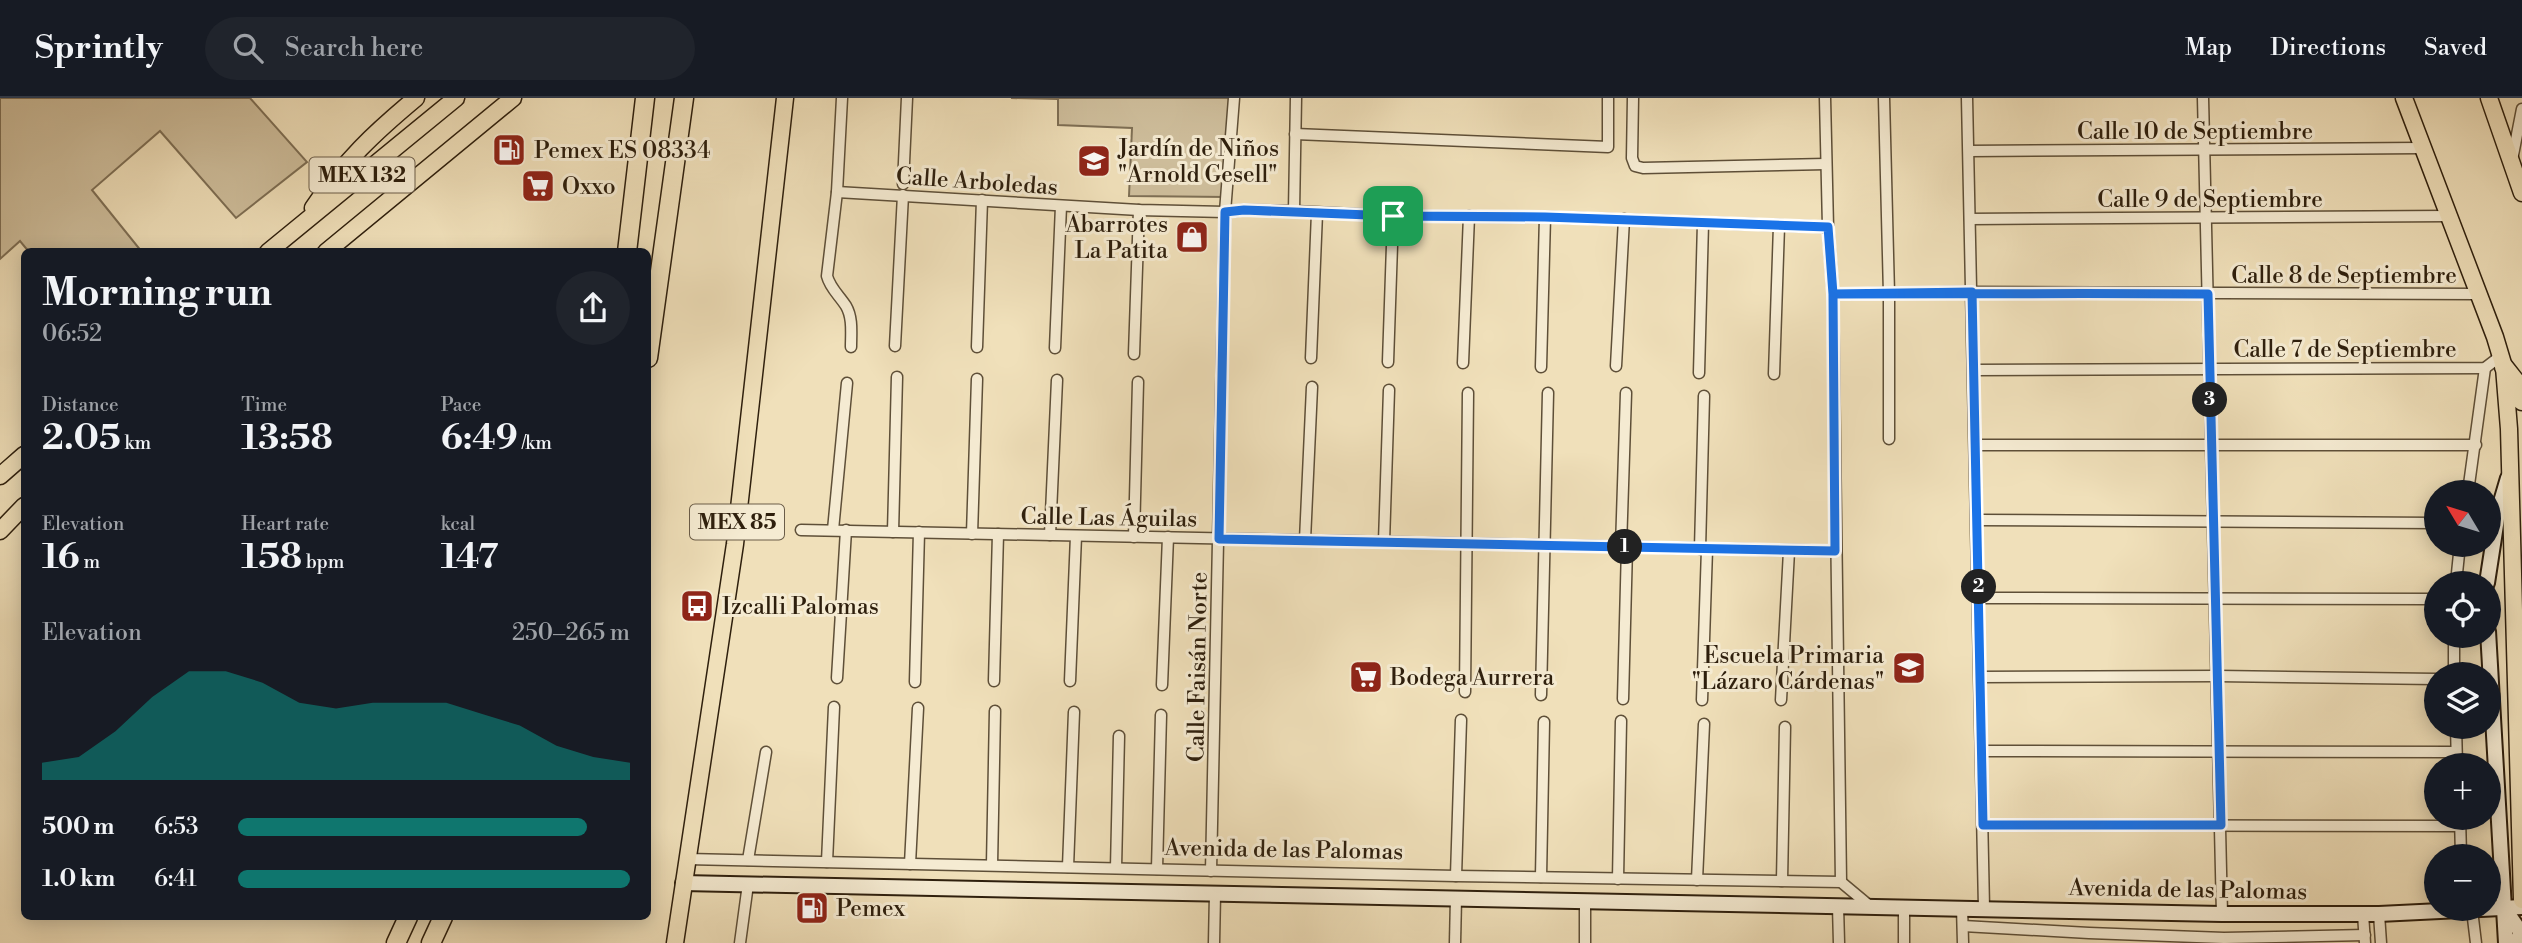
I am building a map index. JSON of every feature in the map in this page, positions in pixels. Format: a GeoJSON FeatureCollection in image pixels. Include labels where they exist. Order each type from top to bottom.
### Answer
{"type":"FeatureCollection","features":[{"type":"Feature","properties":{"kind":"highway"},"geometry":{"type":"LineString","coordinates":[[627,248],[645,98]]}},
{"type":"Feature","properties":{"kind":"highway"},"geometry":{"type":"LineString","coordinates":[[651,336],[684,98]]}},
{"type":"Feature","properties":{"kind":"highway"},"geometry":{"type":"LineString","coordinates":[[2503,361],[2515,381],[2522,401]]}},
{"type":"Feature","properties":{"kind":"highway"},"geometry":{"type":"LineString","coordinates":[[396,943],[407,920]]}},
{"type":"Feature","properties":{"kind":"highway"},"geometry":{"type":"LineString","coordinates":[[431,943],[442,920]]}},
{"type":"Feature","properties":{"kind":"main road"},"geometry":{"type":"LineString","coordinates":[[302,223],[368,138],[416,98]]}},
{"type":"Feature","properties":{"kind":"main road","name":"MEX 132"},"geometry":{"type":"LineString","coordinates":[[273,248],[456,98]]}},
{"type":"Feature","properties":{"kind":"main road"},"geometry":{"type":"LineString","coordinates":[[509,101],[522,98]]}},
{"type":"Feature","properties":{"kind":"main road","name":"MEX 85"},"geometry":{"type":"LineString","coordinates":[[675,943],[735,544],[785,98]]}},
{"type":"Feature","properties":{"kind":"main road"},"geometry":{"type":"LineString","coordinates":[[2404,98],[2503,361],[2509,429],[2522,900]]}},
{"type":"Feature","properties":{"kind":"main road"},"geometry":{"type":"LineString","coordinates":[[2489,98],[2522,193]]}},
{"type":"Feature","properties":{"kind":"main road","name":"MEX 132"},"geometry":{"type":"LineString","coordinates":[[331,248],[509,101]]}},
{"type":"Feature","properties":{"kind":"main road"},"geometry":{"type":"LineString","coordinates":[[0,476],[21,458]]}},
{"type":"Feature","properties":{"kind":"main road"},"geometry":{"type":"LineString","coordinates":[[2489,571],[2498,512],[2509,476]]}},
{"type":"Feature","properties":{"kind":"main road"},"geometry":{"type":"LineString","coordinates":[[0,531],[21,509]]}},
{"type":"Feature","properties":{"kind":"main road"},"geometry":{"type":"LineString","coordinates":[[2489,648],[2506,943]]}},
{"type":"Feature","properties":{"kind":"main road","name":"Avenida de las Palomas"},"geometry":{"type":"LineString","coordinates":[[684,883],[2222,914],[2424,912]]}},
{"type":"Feature","properties":{"kind":"main road"},"geometry":{"type":"LineString","coordinates":[[2503,907],[2522,934],[2514,943]]}},
{"type":"Feature","properties":{"kind":"main road","name":"Avenida de las Palomas"},"geometry":{"type":"LineString","coordinates":[[2503,907],[2522,908]]}},
{"type":"Feature","properties":{"kind":"street"},"geometry":{"type":"LineString","coordinates":[[842,98],[837,192],[827,276],[829,283],[848,308],[851,347]]}},
{"type":"Feature","properties":{"kind":"street"},"geometry":{"type":"LineString","coordinates":[[895,346],[907,98]]}},
{"type":"Feature","properties":{"kind":"street","name":"Calle Faisán Norte"},"geometry":{"type":"LineString","coordinates":[[1211,870],[1225,212],[1234,98]]}},
{"type":"Feature","properties":{"kind":"street"},"geometry":{"type":"LineString","coordinates":[[1294,211],[1296,98]]}},
{"type":"Feature","properties":{"kind":"street"},"geometry":{"type":"LineString","coordinates":[[1295,134],[1608,147],[1608,98]]}},
{"type":"Feature","properties":{"kind":"street"},"geometry":{"type":"LineString","coordinates":[[1633,98],[1632,158],[1636,166],[1826,164]]}},
{"type":"Feature","properties":{"kind":"street"},"geometry":{"type":"LineString","coordinates":[[1825,98],[1828,227],[1833,294],[1841,881],[1872,907]]}},
{"type":"Feature","properties":{"kind":"street"},"geometry":{"type":"LineString","coordinates":[[1884,98],[1889,294],[1889,439]]}},
{"type":"Feature","properties":{"kind":"street"},"geometry":{"type":"LineString","coordinates":[[1967,98],[1978,520],[1984,908]]}},
{"type":"Feature","properties":{"kind":"street"},"geometry":{"type":"LineString","coordinates":[[2203,98],[2222,914]]}},
{"type":"Feature","properties":{"kind":"street"},"geometry":{"type":"LineString","coordinates":[[2511,164],[2522,109]]}},
{"type":"Feature","properties":{"kind":"street","name":"Calle 10 de Septiembre"},"geometry":{"type":"LineString","coordinates":[[1969,151],[2421,148]]}},
{"type":"Feature","properties":{"kind":"street","name":"Calle Arboledas"},"geometry":{"type":"LineString","coordinates":[[837,192],[903,190],[982,200],[1139,210],[1545,217],[1828,227]]}},
{"type":"Feature","properties":{"kind":"street"},"geometry":{"type":"LineString","coordinates":[[977,346],[982,200]]}},
{"type":"Feature","properties":{"kind":"street"},"geometry":{"type":"LineString","coordinates":[[1055,348],[1061,206]]}},
{"type":"Feature","properties":{"kind":"street"},"geometry":{"type":"LineString","coordinates":[[1134,354],[1139,210]]}},
{"type":"Feature","properties":{"kind":"street"},"geometry":{"type":"LineString","coordinates":[[1311,358],[1317,213]]}},
{"type":"Feature","properties":{"kind":"street"},"geometry":{"type":"LineString","coordinates":[[1388,362],[1393,216]]}},
{"type":"Feature","properties":{"kind":"street"},"geometry":{"type":"LineString","coordinates":[[1463,363],[1469,216]]}},
{"type":"Feature","properties":{"kind":"street","name":"Calle 9 de Septiembre"},"geometry":{"type":"LineString","coordinates":[[1970,219],[2449,216]]}},
{"type":"Feature","properties":{"kind":"street"},"geometry":{"type":"LineString","coordinates":[[1541,367],[1545,217]]}},
{"type":"Feature","properties":{"kind":"street"},"geometry":{"type":"LineString","coordinates":[[1616,366],[1624,219]]}},
{"type":"Feature","properties":{"kind":"street"},"geometry":{"type":"LineString","coordinates":[[1699,373],[1703,223]]}},
{"type":"Feature","properties":{"kind":"street"},"geometry":{"type":"LineString","coordinates":[[1774,374],[1779,226]]}},
{"type":"Feature","properties":{"kind":"street","name":"Calle 8 de Septiembre"},"geometry":{"type":"LineString","coordinates":[[1833,294],[2478,294]]}},
{"type":"Feature","properties":{"kind":"street","name":"Calle 7 de Septiembre"},"geometry":{"type":"LineString","coordinates":[[1974,370],[2485,368],[2503,361]]}},
{"type":"Feature","properties":{"kind":"street"},"geometry":{"type":"LineString","coordinates":[[2470,480],[2485,368]]}},
{"type":"Feature","properties":{"kind":"street"},"geometry":{"type":"LineString","coordinates":[[892,532],[897,377]]}},
{"type":"Feature","properties":{"kind":"street"},"geometry":{"type":"LineString","coordinates":[[972,534],[977,379]]}},
{"type":"Feature","properties":{"kind":"street"},"geometry":{"type":"LineString","coordinates":[[1050,535],[1057,380]]}},
{"type":"Feature","properties":{"kind":"street"},"geometry":{"type":"LineString","coordinates":[[1134,537],[1138,382]]}},
{"type":"Feature","properties":{"kind":"street"},"geometry":{"type":"LineString","coordinates":[[833,530],[847,383]]}},
{"type":"Feature","properties":{"kind":"street"},"geometry":{"type":"LineString","coordinates":[[1305,540],[1311,387]]}},
{"type":"Feature","properties":{"kind":"street"},"geometry":{"type":"LineString","coordinates":[[1384,542],[1389,390]]}},
{"type":"Feature","properties":{"kind":"street"},"geometry":{"type":"LineString","coordinates":[[1465,692],[1468,393]]}},
{"type":"Feature","properties":{"kind":"street"},"geometry":{"type":"LineString","coordinates":[[1541,695],[1548,393]]}},
{"type":"Feature","properties":{"kind":"street"},"geometry":{"type":"LineString","coordinates":[[1623,699],[1626,393]]}},
{"type":"Feature","properties":{"kind":"street"},"geometry":{"type":"LineString","coordinates":[[1702,700],[1704,396]]}},
{"type":"Feature","properties":{"kind":"street"},"geometry":{"type":"LineString","coordinates":[[1976,445],[2476,445]]}},
{"type":"Feature","properties":{"kind":"street"},"geometry":{"type":"LineString","coordinates":[[1978,520],[2424,523]]}},
{"type":"Feature","properties":{"kind":"street","name":"Calle Las Águilas"},"geometry":{"type":"LineString","coordinates":[[801,530],[1835,551]]}},
{"type":"Feature","properties":{"kind":"street"},"geometry":{"type":"LineString","coordinates":[[837,678],[846,530]]}},
{"type":"Feature","properties":{"kind":"street"},"geometry":{"type":"LineString","coordinates":[[915,682],[919,532]]}},
{"type":"Feature","properties":{"kind":"street"},"geometry":{"type":"LineString","coordinates":[[994,681],[998,534]]}},
{"type":"Feature","properties":{"kind":"street"},"geometry":{"type":"LineString","coordinates":[[1070,681],[1076,536]]}},
{"type":"Feature","properties":{"kind":"street"},"geometry":{"type":"LineString","coordinates":[[1162,685],[1168,537]]}},
{"type":"Feature","properties":{"kind":"street"},"geometry":{"type":"LineString","coordinates":[[1781,700],[1789,551]]}},
{"type":"Feature","properties":{"kind":"street"},"geometry":{"type":"LineString","coordinates":[[1979,598],[2424,599]]}},
{"type":"Feature","properties":{"kind":"street"},"geometry":{"type":"LineString","coordinates":[[1980,677],[2424,679]]}},
{"type":"Feature","properties":{"kind":"street"},"geometry":{"type":"LineString","coordinates":[[827,862],[834,707]]}},
{"type":"Feature","properties":{"kind":"street"},"geometry":{"type":"LineString","coordinates":[[910,864],[918,708]]}},
{"type":"Feature","properties":{"kind":"street"},"geometry":{"type":"LineString","coordinates":[[992,866],[995,711]]}},
{"type":"Feature","properties":{"kind":"street"},"geometry":{"type":"LineString","coordinates":[[1068,867],[1074,712]]}},
{"type":"Feature","properties":{"kind":"street"},"geometry":{"type":"LineString","coordinates":[[1157,869],[1161,715]]}},
{"type":"Feature","properties":{"kind":"street"},"geometry":{"type":"LineString","coordinates":[[1456,876],[1461,720]]}},
{"type":"Feature","properties":{"kind":"street"},"geometry":{"type":"LineString","coordinates":[[1618,879],[1622,721]]}},
{"type":"Feature","properties":{"kind":"street"},"geometry":{"type":"LineString","coordinates":[[1541,877],[1544,722]]}},
{"type":"Feature","properties":{"kind":"street"},"geometry":{"type":"LineString","coordinates":[[1697,880],[1704,724]]}},
{"type":"Feature","properties":{"kind":"street"},"geometry":{"type":"LineString","coordinates":[[1782,881],[1785,727]]}},
{"type":"Feature","properties":{"kind":"street"},"geometry":{"type":"LineString","coordinates":[[1116,868],[1119,736]]}},
{"type":"Feature","properties":{"kind":"street"},"geometry":{"type":"LineString","coordinates":[[1982,751],[2456,752],[2456,739]]}},
{"type":"Feature","properties":{"kind":"street"},"geometry":{"type":"LineString","coordinates":[[748,860],[766,752]]}},
{"type":"Feature","properties":{"kind":"street"},"geometry":{"type":"LineString","coordinates":[[1983,825],[2424,822]]}},
{"type":"Feature","properties":{"kind":"street","name":"Avenida de las Palomas"},"geometry":{"type":"LineString","coordinates":[[687,859],[1456,876],[1841,881]]}},
{"type":"Feature","properties":{"kind":"street"},"geometry":{"type":"LineString","coordinates":[[740,943],[748,884]]}},
{"type":"Feature","properties":{"kind":"street"},"geometry":{"type":"LineString","coordinates":[[1214,943],[1215,894]]}},
{"type":"Feature","properties":{"kind":"street"},"geometry":{"type":"LineString","coordinates":[[1455,943],[1456,898]]}},
{"type":"Feature","properties":{"kind":"street"},"geometry":{"type":"LineString","coordinates":[[1585,901],[1585,943]]}},
{"type":"Feature","properties":{"kind":"street"},"geometry":{"type":"LineString","coordinates":[[1838,905],[1839,943]]}},
{"type":"Feature","properties":{"kind":"street"},"geometry":{"type":"LineString","coordinates":[[1904,907],[1905,943]]}},
{"type":"Feature","properties":{"kind":"street"},"geometry":{"type":"LineString","coordinates":[[1962,907],[1964,943]]}},
{"type":"Feature","properties":{"kind":"street"},"geometry":{"type":"LineString","coordinates":[[2363,914],[2365,939]]}},
{"type":"Feature","properties":{"kind":"street"},"geometry":{"type":"LineString","coordinates":[[2379,914],[2381,943]]}},
{"type":"Feature","properties":{"kind":"street"},"geometry":{"type":"LineString","coordinates":[[2469,921],[2476,943]]}},
{"type":"Feature","properties":{"kind":"street","name":"Avenida de las Palomas"},"geometry":{"type":"LineString","coordinates":[[1963,926],[2102,938],[2365,939]]}},
{"type":"Feature","properties":{"kind":"shaded area"},"geometry":{"type":"Polygon","coordinates":[[[0,98],[250,98],[307,162],[236,218],[160,131],[92,190],[139,248],[26,248],[20,241],[0,259],[0,98]]]}},
{"type":"Feature","properties":{"kind":"shaded area"},"geometry":{"type":"Polygon","coordinates":[[[1011,98],[1230,98],[1226,197],[1129,196],[1132,128],[1058,125],[1058,99],[1011,98]]]}},
{"type":"Feature","properties":{"kind":"place","name":"Pemex ES 08334"},"geometry":{"type":"Point","coordinates":[509,150]}},
{"type":"Feature","properties":{"kind":"place","name":"Jardín de Niños \"Arnold Gesell\""},"geometry":{"type":"Point","coordinates":[1094,161]}},
{"type":"Feature","properties":{"kind":"place","name":"Oxxo"},"geometry":{"type":"Point","coordinates":[538,186]}},
{"type":"Feature","properties":{"kind":"place","name":"Abarrotes La Patita"},"geometry":{"type":"Point","coordinates":[1192,237]}},
{"type":"Feature","properties":{"kind":"place","name":"Izcalli Palomas"},"geometry":{"type":"Point","coordinates":[697,606]}},
{"type":"Feature","properties":{"kind":"place","name":"Escuela Primaria \"Lázaro Cárdenas\""},"geometry":{"type":"Point","coordinates":[1909,668]}},
{"type":"Feature","properties":{"kind":"place","name":"Bodega Aurrera"},"geometry":{"type":"Point","coordinates":[1366,677]}},
{"type":"Feature","properties":{"kind":"place","name":"Pemex"},"geometry":{"type":"Point","coordinates":[812,908]}},
{"type":"Feature","properties":{"kind":"route"},"geometry":{"type":"LineString","coordinates":[[1393,216],[1294,211],[1225,212],[1219,539],[1835,551],[1833,294],[1972,292],[1983,825],[2221,825],[2208,294],[1972,292],[1889,294],[1833,294],[1828,227],[1545,217],[1393,216]]}}]}
